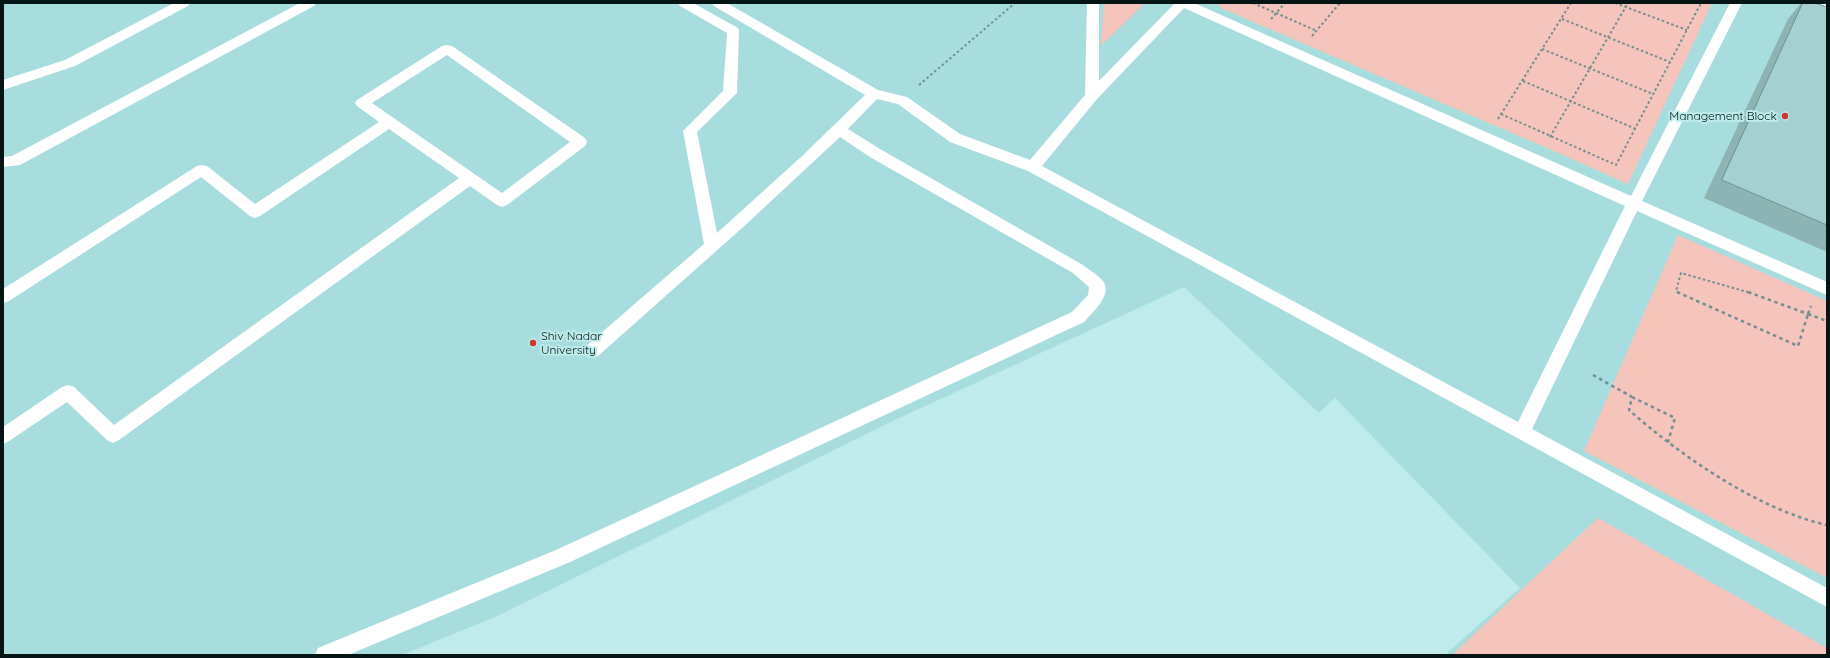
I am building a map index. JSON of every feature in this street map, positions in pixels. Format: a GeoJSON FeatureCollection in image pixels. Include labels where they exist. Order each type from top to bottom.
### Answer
{"type":"FeatureCollection","features":[{"type":"Feature","properties":{"kind":"lane"},"geometry":{"type":"LineString","coordinates":[[3,85],[70,63],[184,3]]}},
{"type":"Feature","properties":{"kind":"lane"},"geometry":{"type":"LineString","coordinates":[[3,162],[15,161],[310,3]]}},
{"type":"Feature","properties":{"kind":"lane"},"geometry":{"type":"LineString","coordinates":[[684,3],[733,31],[730,93],[690,131],[712,245]]}},
{"type":"Feature","properties":{"kind":"lane"},"geometry":{"type":"LineString","coordinates":[[718,3],[874,94],[902,100],[955,138],[1033,167],[1827,598]]}},
{"type":"Feature","properties":{"kind":"lane"},"geometry":{"type":"LineString","coordinates":[[1092,3],[1092,96]]}},
{"type":"Feature","properties":{"kind":"lane"},"geometry":{"type":"LineString","coordinates":[[1033,167],[1092,96],[1182,3],[1822,287]]}},
{"type":"Feature","properties":{"kind":"lane"},"geometry":{"type":"LineString","coordinates":[[1522,432],[1634,203],[1736,3]]}},
{"type":"Feature","properties":{"kind":"lane"},"geometry":{"type":"LineString","coordinates":[[1816,3],[1827,7]]}},
{"type":"Feature","properties":{"kind":"lane"},"geometry":{"type":"LineString","coordinates":[[447,49],[580,142],[502,201],[470,179],[362,103],[447,49]]}},
{"type":"Feature","properties":{"kind":"lane"},"geometry":{"type":"LineString","coordinates":[[592,351],[840,130],[874,94]]}},
{"type":"Feature","properties":{"kind":"lane"},"geometry":{"type":"LineString","coordinates":[[3,296],[202,170],[255,212],[388,122]]}},
{"type":"Feature","properties":{"kind":"lane"},"geometry":{"type":"LineString","coordinates":[[325,655],[563,556],[665,509],[1078,317],[1096,297],[1097,285],[1078,269],[875,153],[840,130]]}},
{"type":"Feature","properties":{"kind":"lane"},"geometry":{"type":"LineString","coordinates":[[3,436],[68,392],[113,435],[470,179]]}},
{"type":"Feature","properties":{"kind":"path"},"geometry":{"type":"LineString","coordinates":[[902,100],[1016,3]]}},
{"type":"Feature","properties":{"kind":"path"},"geometry":{"type":"LineString","coordinates":[[1253,3],[1317,31]]}},
{"type":"Feature","properties":{"kind":"path"},"geometry":{"type":"LineString","coordinates":[[1308,41],[1340,3]]}},
{"type":"Feature","properties":{"kind":"path"},"geometry":{"type":"LineString","coordinates":[[1497,121],[1572,3]]}},
{"type":"Feature","properties":{"kind":"path"},"geometry":{"type":"LineString","coordinates":[[1615,3],[1687,30]]}},
{"type":"Feature","properties":{"kind":"path"},"geometry":{"type":"LineString","coordinates":[[1537,160],[1628,3]]}},
{"type":"Feature","properties":{"kind":"path"},"geometry":{"type":"LineString","coordinates":[[1501,114],[1616,165],[1701,3]]}},
{"type":"Feature","properties":{"kind":"path"},"geometry":{"type":"LineString","coordinates":[[1562,19],[1670,62]]}},
{"type":"Feature","properties":{"kind":"path"},"geometry":{"type":"LineString","coordinates":[[1542,49],[1653,94]]}},
{"type":"Feature","properties":{"kind":"path"},"geometry":{"type":"LineString","coordinates":[[1523,80],[1636,129]]}},
{"type":"Feature","properties":{"kind":"path"},"geometry":{"type":"LineString","coordinates":[[1822,287],[1809,314],[1798,346],[1676,291],[1681,273],[1750,292],[1809,314],[1827,321]]}},
{"type":"Feature","properties":{"kind":"path"},"geometry":{"type":"LineString","coordinates":[[1593,375],[1632,397],[1675,418],[1668,442]]}},
{"type":"Feature","properties":{"kind":"path"},"geometry":{"type":"LineString","coordinates":[[1632,397],[1629,410],[1652,431],[1703,466],[1775,510],[1807,521],[1827,525]]}},
{"type":"Feature","properties":{"kind":"shaded area","name":"Shiv Nadar University"},"geometry":{"type":"Polygon","coordinates":[[[3,3],[1827,3],[1827,655],[1445,655],[1520,588],[1335,398],[1319,413],[1184,287],[895,420],[495,617],[402,655],[3,655],[3,3]]]}},
{"type":"Feature","properties":{"kind":"shaded area"},"geometry":{"type":"Polygon","coordinates":[[[1104,3],[1145,3],[1101,46],[1104,3]]]}},
{"type":"Feature","properties":{"kind":"shaded area"},"geometry":{"type":"Polygon","coordinates":[[[1216,3],[1712,3],[1628,184],[1223,9],[1216,3]]]}},
{"type":"Feature","properties":{"kind":"shaded area"},"geometry":{"type":"Polygon","coordinates":[[[1678,235],[1827,301],[1827,578],[1584,451],[1678,235]]]}},
{"type":"Feature","properties":{"kind":"shaded area"},"geometry":{"type":"Polygon","coordinates":[[[1598,518],[1827,648],[1827,655],[1452,655],[1598,518]]]}},
{"type":"Feature","properties":{"kind":"building","name":"Management Block"},"geometry":{"type":"Polygon","coordinates":[[[1803,3],[1815,3],[1827,7],[1827,225],[1722,180],[1803,3]]]}},
{"type":"Feature","properties":{"kind":"place","name":"Management Block"},"geometry":{"type":"Point","coordinates":[1785,116]}},
{"type":"Feature","properties":{"kind":"place","name":"Shiv Nadar University"},"geometry":{"type":"Point","coordinates":[533,343]}}]}
